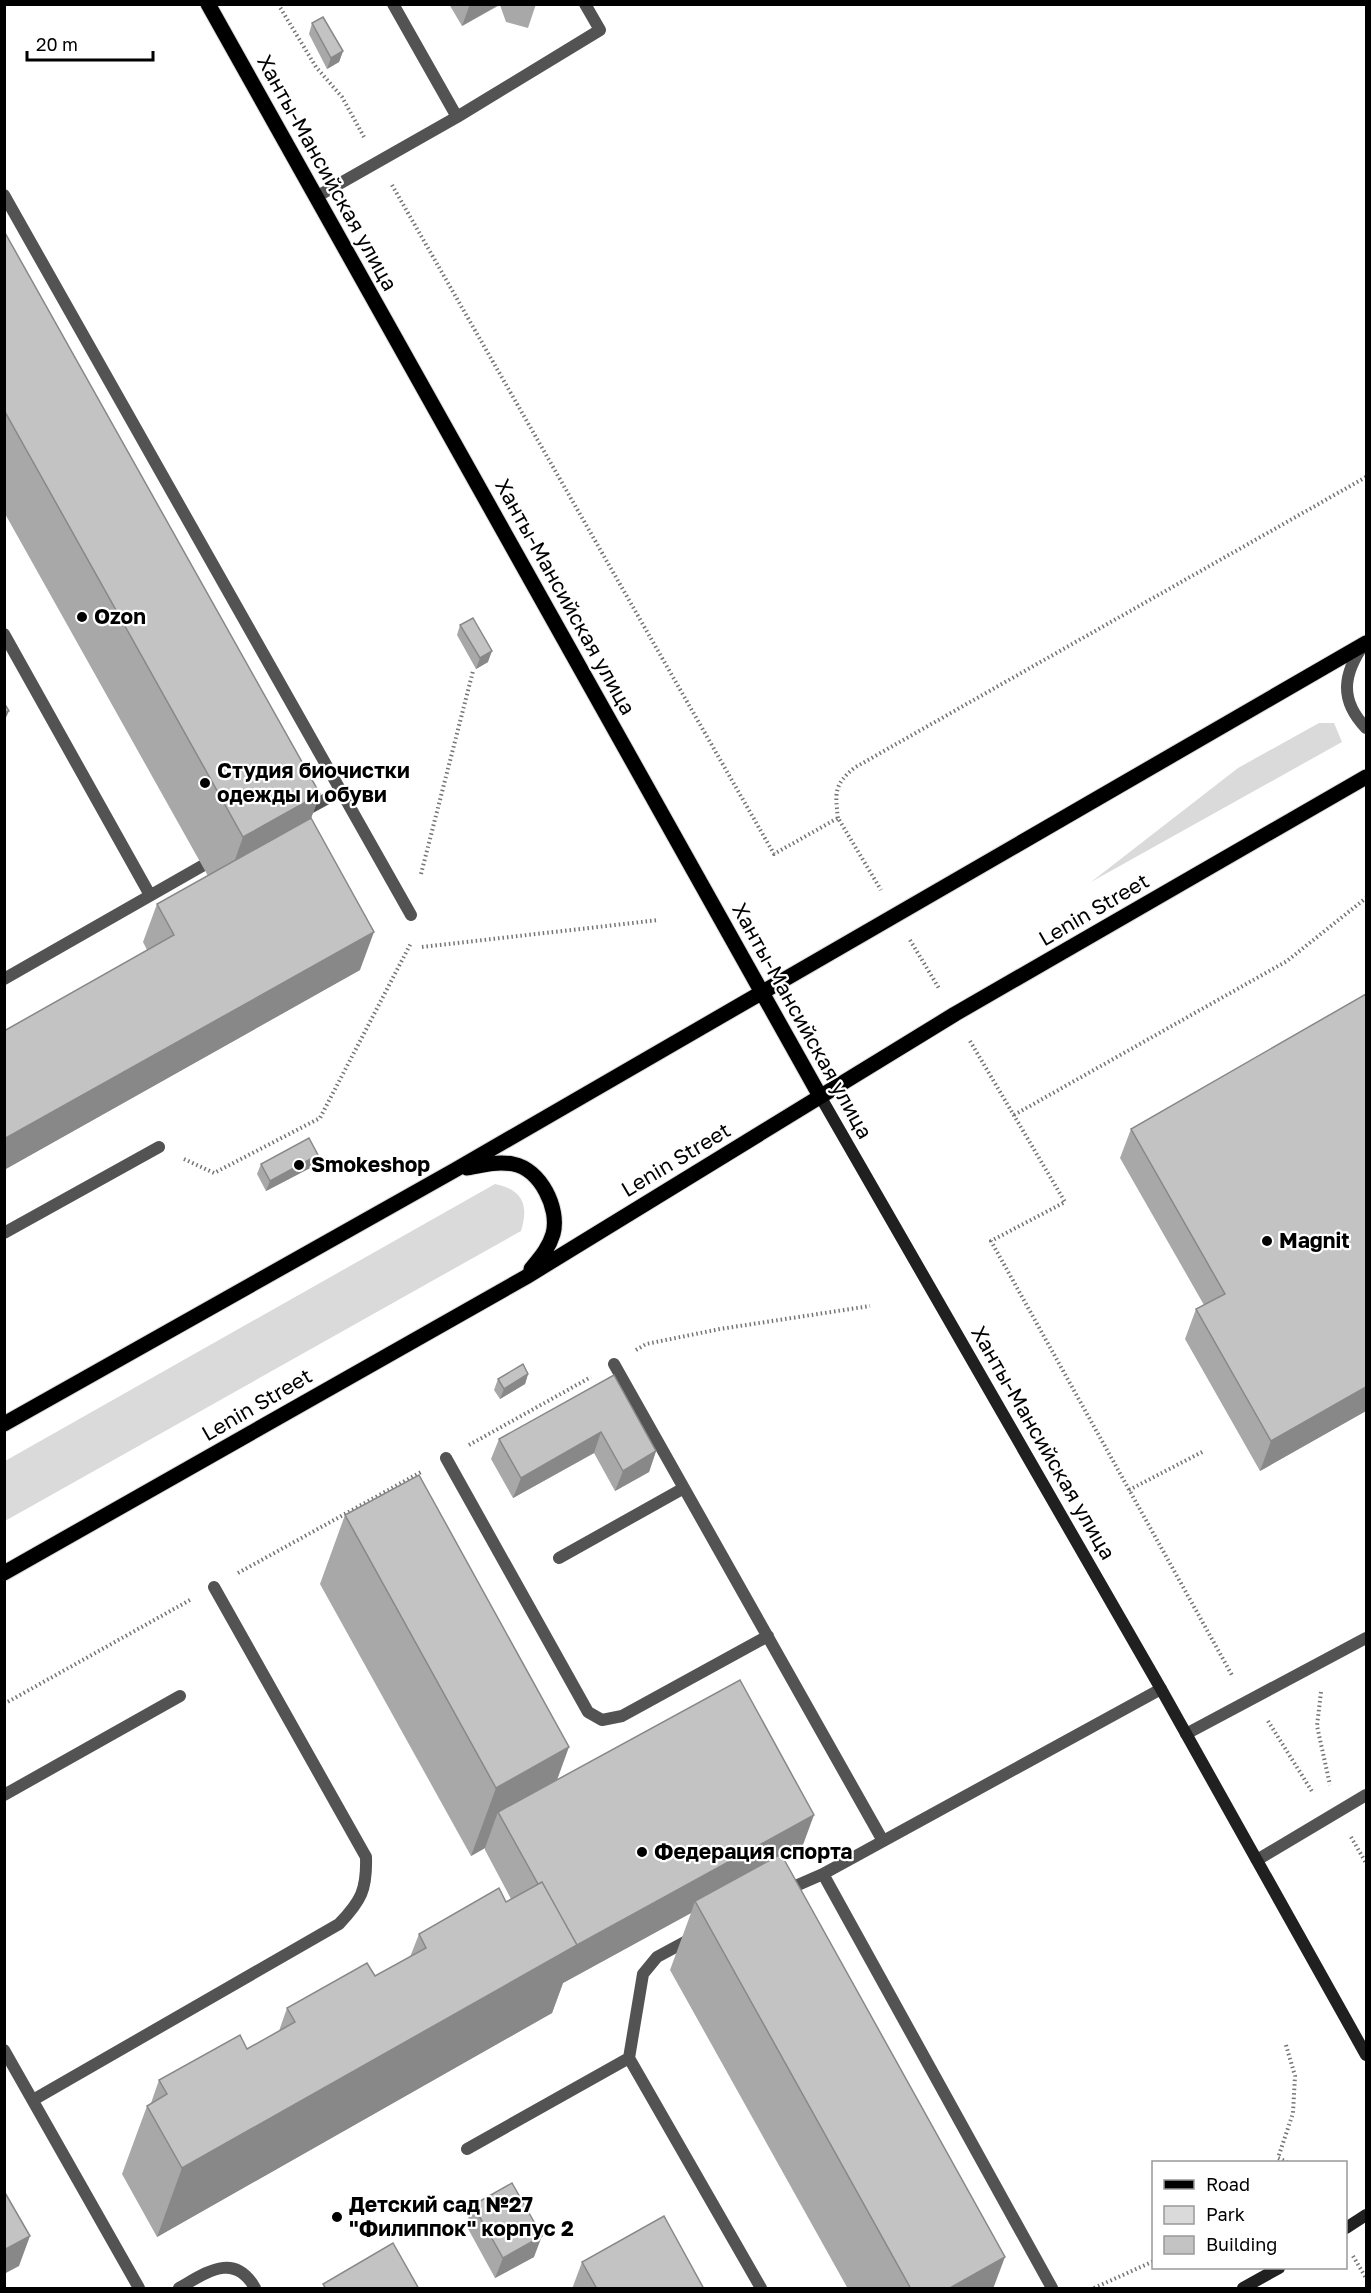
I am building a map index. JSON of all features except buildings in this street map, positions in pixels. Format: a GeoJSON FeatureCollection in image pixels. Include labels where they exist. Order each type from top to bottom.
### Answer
{"type":"FeatureCollection","features":[{"type":"Feature","properties":{"kind":"main road","name":"Ханты-Мансийская улица"},"geometry":{"type":"LineString","coordinates":[[208,4],[820,1096],[1161,1689],[1366,2055]]}},
{"type":"Feature","properties":{"kind":"main road"},"geometry":{"type":"LineString","coordinates":[[4,1424],[455,1170],[1366,643]]}},
{"type":"Feature","properties":{"kind":"main road","name":"Lenin Street"},"geometry":{"type":"LineString","coordinates":[[4,1573],[526,1276],[954,1014],[1366,777]]}},
{"type":"Feature","properties":{"kind":"main road"},"geometry":{"type":"LineString","coordinates":[[455,1170],[494,1162],[515,1164],[532,1174],[546,1191],[555,1217],[553,1233],[547,1250],[526,1276]]}},
{"type":"Feature","properties":{"kind":"main road"},"geometry":{"type":"LineString","coordinates":[[1347,2227],[1366,2215]]}},
{"type":"Feature","properties":{"kind":"main road"},"geometry":{"type":"LineString","coordinates":[[1243,2289],[1277,2269]]}},
{"type":"Feature","properties":{"kind":"street"},"geometry":{"type":"LineString","coordinates":[[393,4],[457,117]]}},
{"type":"Feature","properties":{"kind":"street"},"geometry":{"type":"LineString","coordinates":[[316,197],[457,117],[600,30],[585,4]]}},
{"type":"Feature","properties":{"kind":"street"},"geometry":{"type":"LineString","coordinates":[[4,195],[411,915]]}},
{"type":"Feature","properties":{"kind":"street"},"geometry":{"type":"LineString","coordinates":[[4,634],[150,895]]}},
{"type":"Feature","properties":{"kind":"street"},"geometry":{"type":"LineString","coordinates":[[1366,643],[1354,659],[1347,690],[1351,706],[1366,728]]}},
{"type":"Feature","properties":{"kind":"street"},"geometry":{"type":"LineString","coordinates":[[289,819],[340,790]]}},
{"type":"Feature","properties":{"kind":"street"},"geometry":{"type":"LineString","coordinates":[[4,979],[202,866]]}},
{"type":"Feature","properties":{"kind":"street"},"geometry":{"type":"LineString","coordinates":[[4,1233],[159,1147]]}},
{"type":"Feature","properties":{"kind":"street"},"geometry":{"type":"LineString","coordinates":[[614,1364],[883,1841]]}},
{"type":"Feature","properties":{"kind":"street"},"geometry":{"type":"LineString","coordinates":[[446,1458],[588,1712],[602,1720],[622,1716],[768,1636]]}},
{"type":"Feature","properties":{"kind":"street"},"geometry":{"type":"LineString","coordinates":[[559,1558],[684,1488]]}},
{"type":"Feature","properties":{"kind":"street"},"geometry":{"type":"LineString","coordinates":[[33,2100],[339,1924],[358,1904],[366,1881],[366,1857],[214,1587]]}},
{"type":"Feature","properties":{"kind":"street"},"geometry":{"type":"LineString","coordinates":[[1186,1734],[1366,1638]]}},
{"type":"Feature","properties":{"kind":"street"},"geometry":{"type":"LineString","coordinates":[[769,1898],[822,1874],[1161,1689]]}},
{"type":"Feature","properties":{"kind":"street"},"geometry":{"type":"LineString","coordinates":[[4,1795],[180,1695]]}},
{"type":"Feature","properties":{"kind":"street"},"geometry":{"type":"LineString","coordinates":[[1257,1860],[1366,1795]]}},
{"type":"Feature","properties":{"kind":"street"},"geometry":{"type":"LineString","coordinates":[[822,1874],[1052,2289]]}},
{"type":"Feature","properties":{"kind":"street"},"geometry":{"type":"LineString","coordinates":[[708,1930],[657,1957],[643,1974],[629,2058],[761,2289]]}},
{"type":"Feature","properties":{"kind":"street"},"geometry":{"type":"LineString","coordinates":[[4,2050],[140,2289]]}},
{"type":"Feature","properties":{"kind":"street"},"geometry":{"type":"LineString","coordinates":[[467,2149],[629,2058]]}},
{"type":"Feature","properties":{"kind":"street"},"geometry":{"type":"LineString","coordinates":[[179,2289],[212,2270],[229,2267],[241,2272],[255,2289]]}},
{"type":"Feature","properties":{"kind":"path"},"geometry":{"type":"LineString","coordinates":[[278,4],[316,67],[342,97],[774,854],[838,818]]}},
{"type":"Feature","properties":{"kind":"path"},"geometry":{"type":"LineString","coordinates":[[1335,1813],[1311,1791],[1276,1731],[1234,1679],[991,1241],[1065,1202],[838,818],[836,793],[841,779],[854,768],[1366,477]]}},
{"type":"Feature","properties":{"kind":"path"},"geometry":{"type":"LineString","coordinates":[[159,1147],[214,1173],[320,1118],[411,943],[411,915],[473,671]]}},
{"type":"Feature","properties":{"kind":"path"},"geometry":{"type":"LineString","coordinates":[[1014,1115],[1287,961],[1366,898]]}},
{"type":"Feature","properties":{"kind":"path"},"geometry":{"type":"LineString","coordinates":[[422,947],[659,920]]}},
{"type":"Feature","properties":{"kind":"path"},"geometry":{"type":"LineString","coordinates":[[4,1704],[646,1344],[720,1329],[870,1306]]}},
{"type":"Feature","properties":{"kind":"path"},"geometry":{"type":"LineString","coordinates":[[1129,1490],[1204,1451]]}},
{"type":"Feature","properties":{"kind":"path"},"geometry":{"type":"LineString","coordinates":[[1325,1660],[1317,1726],[1335,1813]]}},
{"type":"Feature","properties":{"kind":"path"},"geometry":{"type":"LineString","coordinates":[[1276,2160],[1293,2113],[1295,2076],[1286,2045]]}},
{"type":"Feature","properties":{"kind":"path"},"geometry":{"type":"LineString","coordinates":[[1351,2252],[1366,2278]]}},
{"type":"Feature","properties":{"kind":"path"},"geometry":{"type":"LineString","coordinates":[[1094,2289],[1152,2262]]}},
{"type":"Feature","properties":{"kind":"green space"},"geometry":{"type":"Polygon","coordinates":[[[1319,723],[1334,723],[1342,742],[1091,882],[1238,768],[1319,723]]]}},
{"type":"Feature","properties":{"kind":"green space"},"geometry":{"type":"Polygon","coordinates":[[[495,1184],[512,1190],[522,1200],[524,1214],[521,1231],[5,1521],[5,1461],[495,1184]]]}},
{"type":"Feature","properties":{"kind":"place","name":"Ozon"},"geometry":{"type":"Point","coordinates":[82,617]}},
{"type":"Feature","properties":{"kind":"place","name":"Студия биочистки одежды и обуви"},"geometry":{"type":"Point","coordinates":[205,783]}},
{"type":"Feature","properties":{"kind":"place","name":"Smokeshop"},"geometry":{"type":"Point","coordinates":[299,1165]}},
{"type":"Feature","properties":{"kind":"place","name":"Magnit"},"geometry":{"type":"Point","coordinates":[1267,1241]}},
{"type":"Feature","properties":{"kind":"place","name":"Федерация спорта"},"geometry":{"type":"Point","coordinates":[642,1852]}},
{"type":"Feature","properties":{"kind":"place","name":"Детский сад №27 \"Филиппок\" корпус 2"},"geometry":{"type":"Point","coordinates":[337,2217]}}]}
